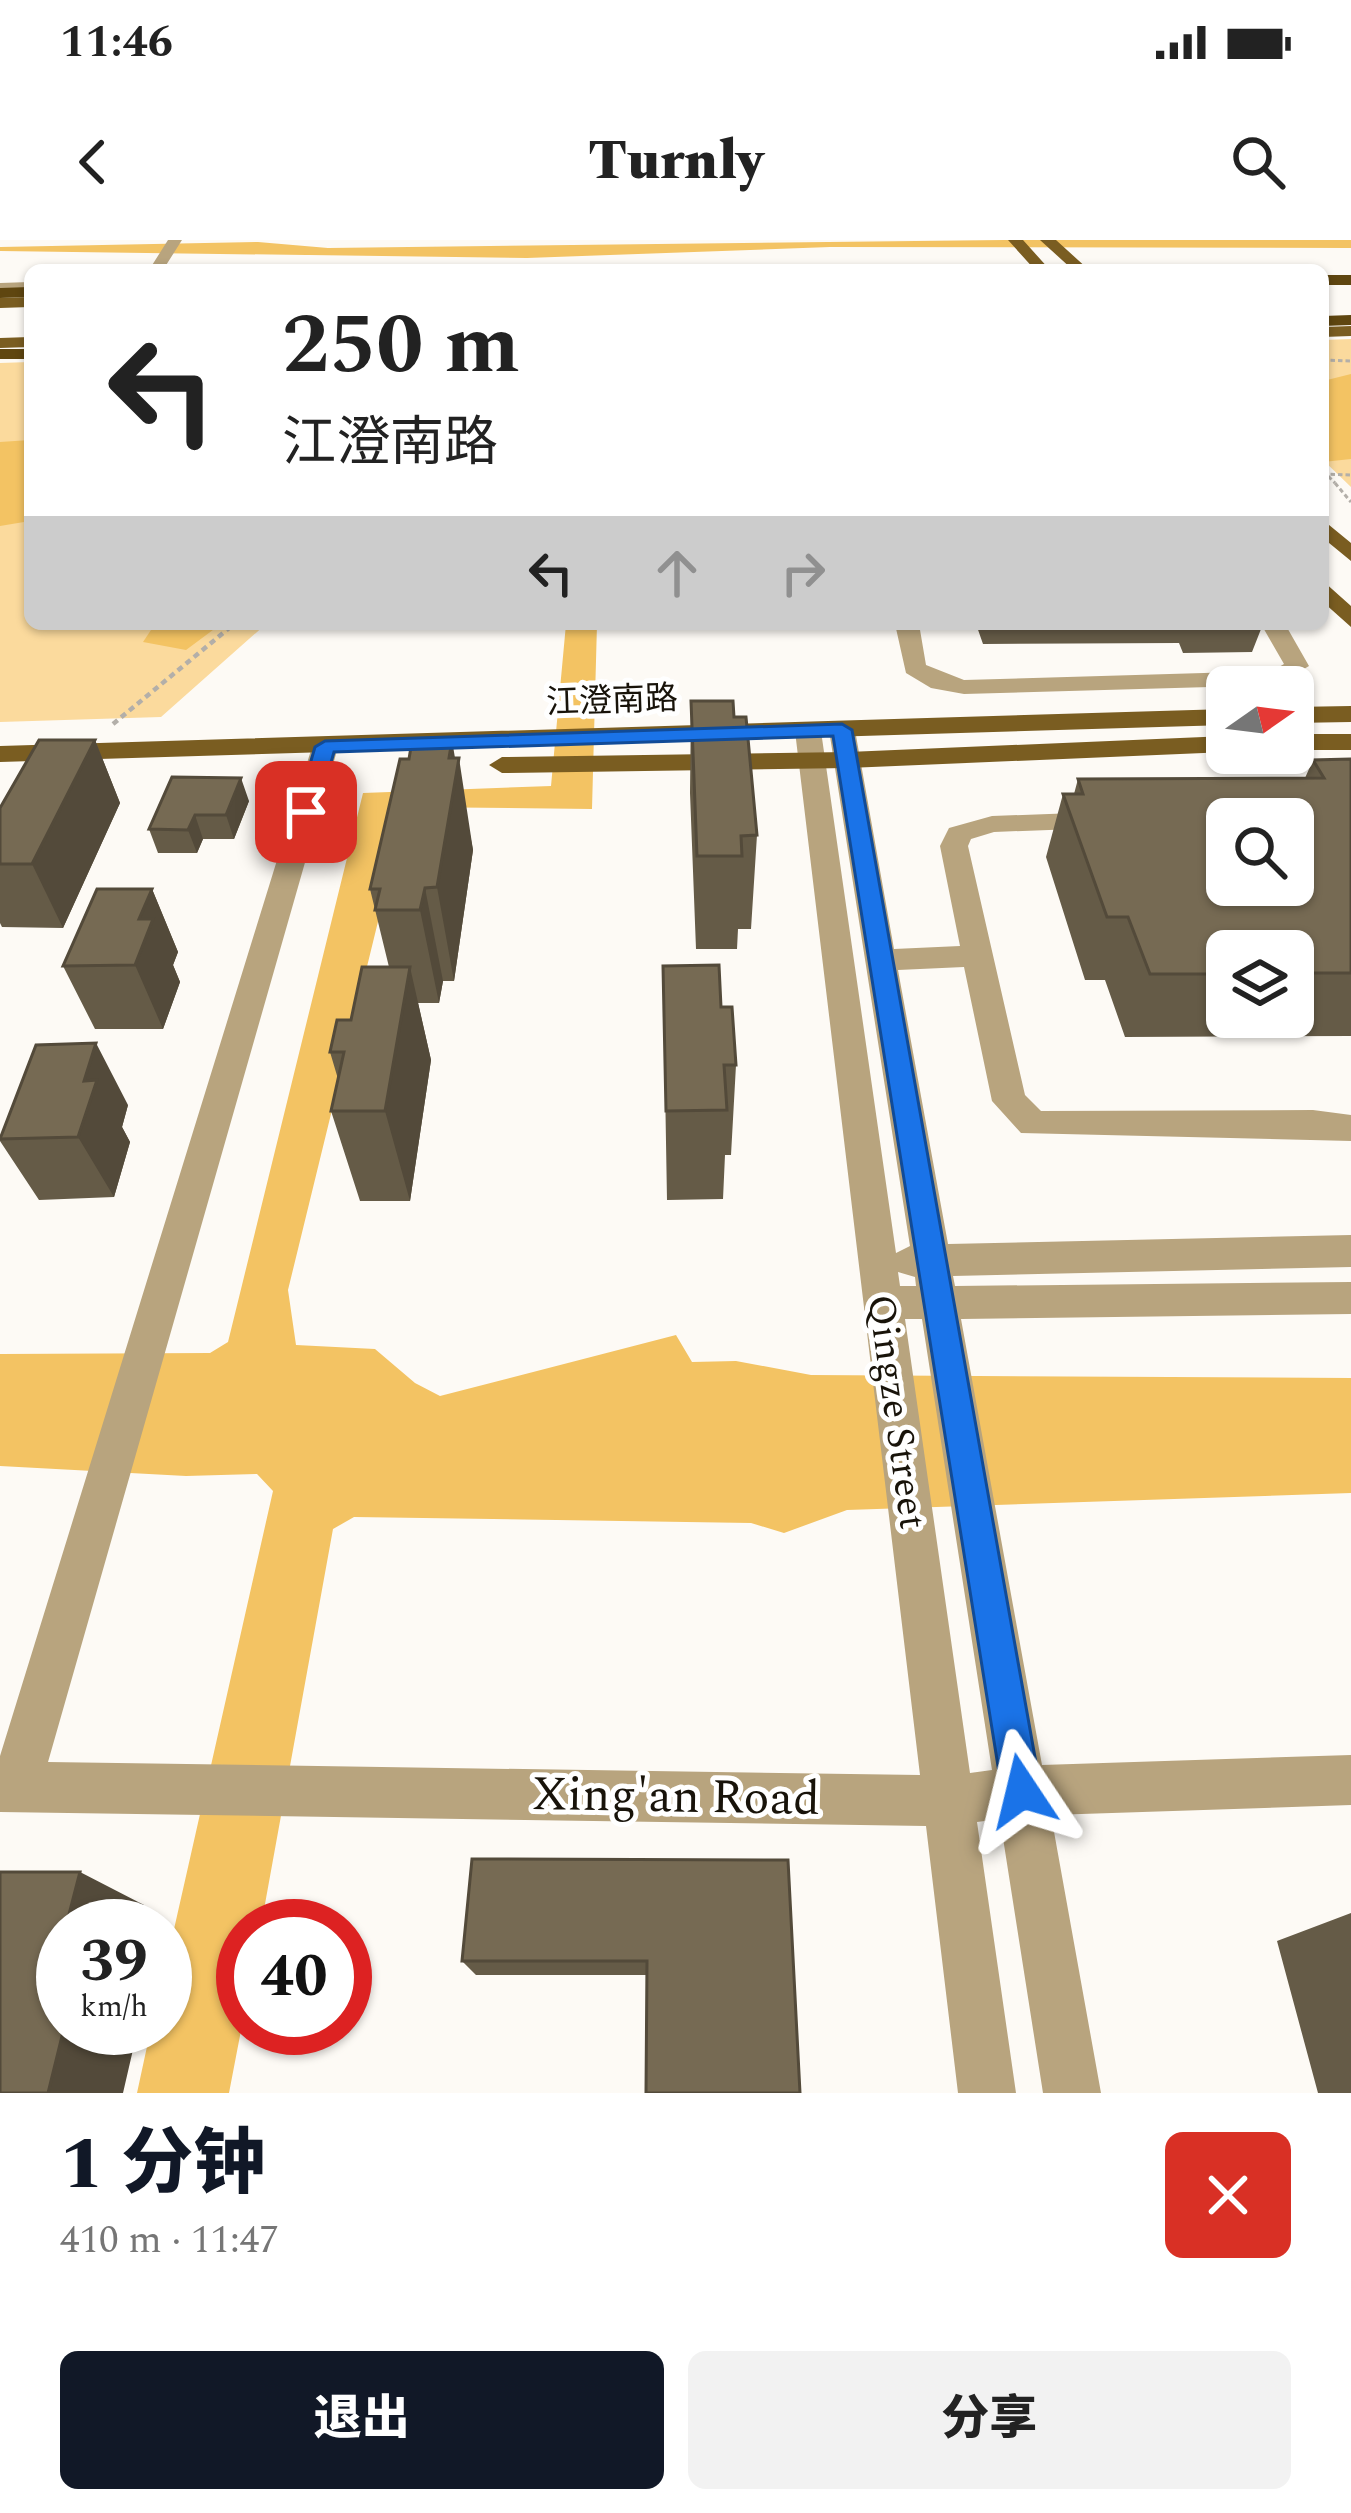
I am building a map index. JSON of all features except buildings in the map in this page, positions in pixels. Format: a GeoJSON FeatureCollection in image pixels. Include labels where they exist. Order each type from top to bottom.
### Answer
{"type":"FeatureCollection","features":[{"type":"Feature","properties":{"kind":"main road"},"geometry":{"type":"LineString","coordinates":[[1016,240],[1038,264]]}},
{"type":"Feature","properties":{"kind":"main road"},"geometry":{"type":"LineString","coordinates":[[1047,240],[1074,264]]}},
{"type":"Feature","properties":{"kind":"main road"},"geometry":{"type":"LineString","coordinates":[[1329,532],[1351,555]]}},
{"type":"Feature","properties":{"kind":"main road"},"geometry":{"type":"LineString","coordinates":[[1329,595],[1351,620]]}},
{"type":"Feature","properties":{"kind":"main road"},"geometry":{"type":"LineString","coordinates":[[1314,715],[1351,714]]}},
{"type":"Feature","properties":{"kind":"main road","name":"江澄南路"},"geometry":{"type":"LineString","coordinates":[[828,745],[1206,719]]}},
{"type":"Feature","properties":{"kind":"main road"},"geometry":{"type":"LineString","coordinates":[[1314,742],[1351,742]]}},
{"type":"Feature","properties":{"kind":"main road","name":"江澄南路"},"geometry":{"type":"LineString","coordinates":[[0,774],[322,758],[828,745],[1206,744]]}},
{"type":"Feature","properties":{"kind":"main road","name":"江澄南路"},"geometry":{"type":"LineString","coordinates":[[0,754],[322,758]]}},
{"type":"Feature","properties":{"kind":"street"},"geometry":{"type":"LineString","coordinates":[[908,630],[915,668],[940,683],[1262,679],[1289,673],[1297,665],[1277,630]]}},
{"type":"Feature","properties":{"kind":"street"},"geometry":{"type":"LineString","coordinates":[[1129,682],[1151,720]]}},
{"type":"Feature","properties":{"kind":"street","name":"Qingze Street"},"geometry":{"type":"LineString","coordinates":[[828,745],[881,960],[1072,2093]]}},
{"type":"Feature","properties":{"kind":"street","name":"Qingze Street"},"geometry":{"type":"LineString","coordinates":[[828,745],[876,1261],[987,2093]]}},
{"type":"Feature","properties":{"kind":"street"},"geometry":{"type":"LineString","coordinates":[[8,1787],[322,758]]}},
{"type":"Feature","properties":{"kind":"street"},"geometry":{"type":"LineString","coordinates":[[1136,819],[992,824],[959,835],[954,846],[1010,1101],[1033,1124],[1313,1123],[1344,1137]]}},
{"type":"Feature","properties":{"kind":"street"},"geometry":{"type":"LineString","coordinates":[[881,960],[978,956]]}},
{"type":"Feature","properties":{"kind":"street"},"geometry":{"type":"LineString","coordinates":[[876,1261],[1351,1251]]}},
{"type":"Feature","properties":{"kind":"street"},"geometry":{"type":"LineString","coordinates":[[882,1303],[1351,1298]]}},
{"type":"Feature","properties":{"kind":"street","name":"Xing'an Road"},"geometry":{"type":"LineString","coordinates":[[8,1787],[948,1801],[1022,1791],[1351,1780]]}},
{"type":"Feature","properties":{"kind":"path"},"geometry":{"type":"LineString","coordinates":[[1329,478],[1351,502]]}},
{"type":"Feature","properties":{"kind":"path"},"geometry":{"type":"LineString","coordinates":[[101,734],[227,630]]}},
{"type":"Feature","properties":{"kind":"shaded area"},"geometry":{"type":"Polygon","coordinates":[[[1351,240],[1351,248],[830,247],[527,258],[0,251],[0,247],[258,242],[328,248],[1351,240]]]}},
{"type":"Feature","properties":{"kind":"shaded area"},"geometry":{"type":"Polygon","coordinates":[[[1351,339],[1351,487],[1329,466],[1329,340],[1351,339]]]}},
{"type":"Feature","properties":{"kind":"shaded area"},"geometry":{"type":"Polygon","coordinates":[[[24,362],[24,630],[259,630],[161,717],[0,722],[0,363],[24,362]]]}},
{"type":"Feature","properties":{"kind":"shaded area"},"geometry":{"type":"Polygon","coordinates":[[[1351,374],[1351,459],[1329,461],[1329,380],[1351,374]]]}},
{"type":"Feature","properties":{"kind":"shaded area"},"geometry":{"type":"Polygon","coordinates":[[[24,440],[24,522],[0,526],[0,442],[24,440]]]}},
{"type":"Feature","properties":{"kind":"shaded area"},"geometry":{"type":"Polygon","coordinates":[[[151,630],[213,630],[186,650],[143,642],[151,630]]]}},
{"type":"Feature","properties":{"kind":"shaded area"},"geometry":{"type":"Polygon","coordinates":[[[565,630],[597,630],[592,809],[406,807],[288,1290],[296,1345],[375,1349],[415,1383],[440,1396],[676,1335],[692,1362],[736,1361],[811,1375],[1351,1378],[1351,1493],[847,1510],[784,1533],[751,1523],[354,1517],[333,1529],[266,1899],[216,1899],[216,2055],[236,2055],[229,2093],[137,2093],[145,2055],[192,2055],[192,1899],[181,1899],[273,1491],[257,1474],[186,1476],[0,1466],[0,1354],[210,1353],[228,1342],[363,793],[551,786],[565,630]]]}},
{"type":"Feature","properties":{"kind":"route"},"geometry":{"type":"LineString","coordinates":[[306,812],[325,747],[842,730],[1022,1791]]}}]}
